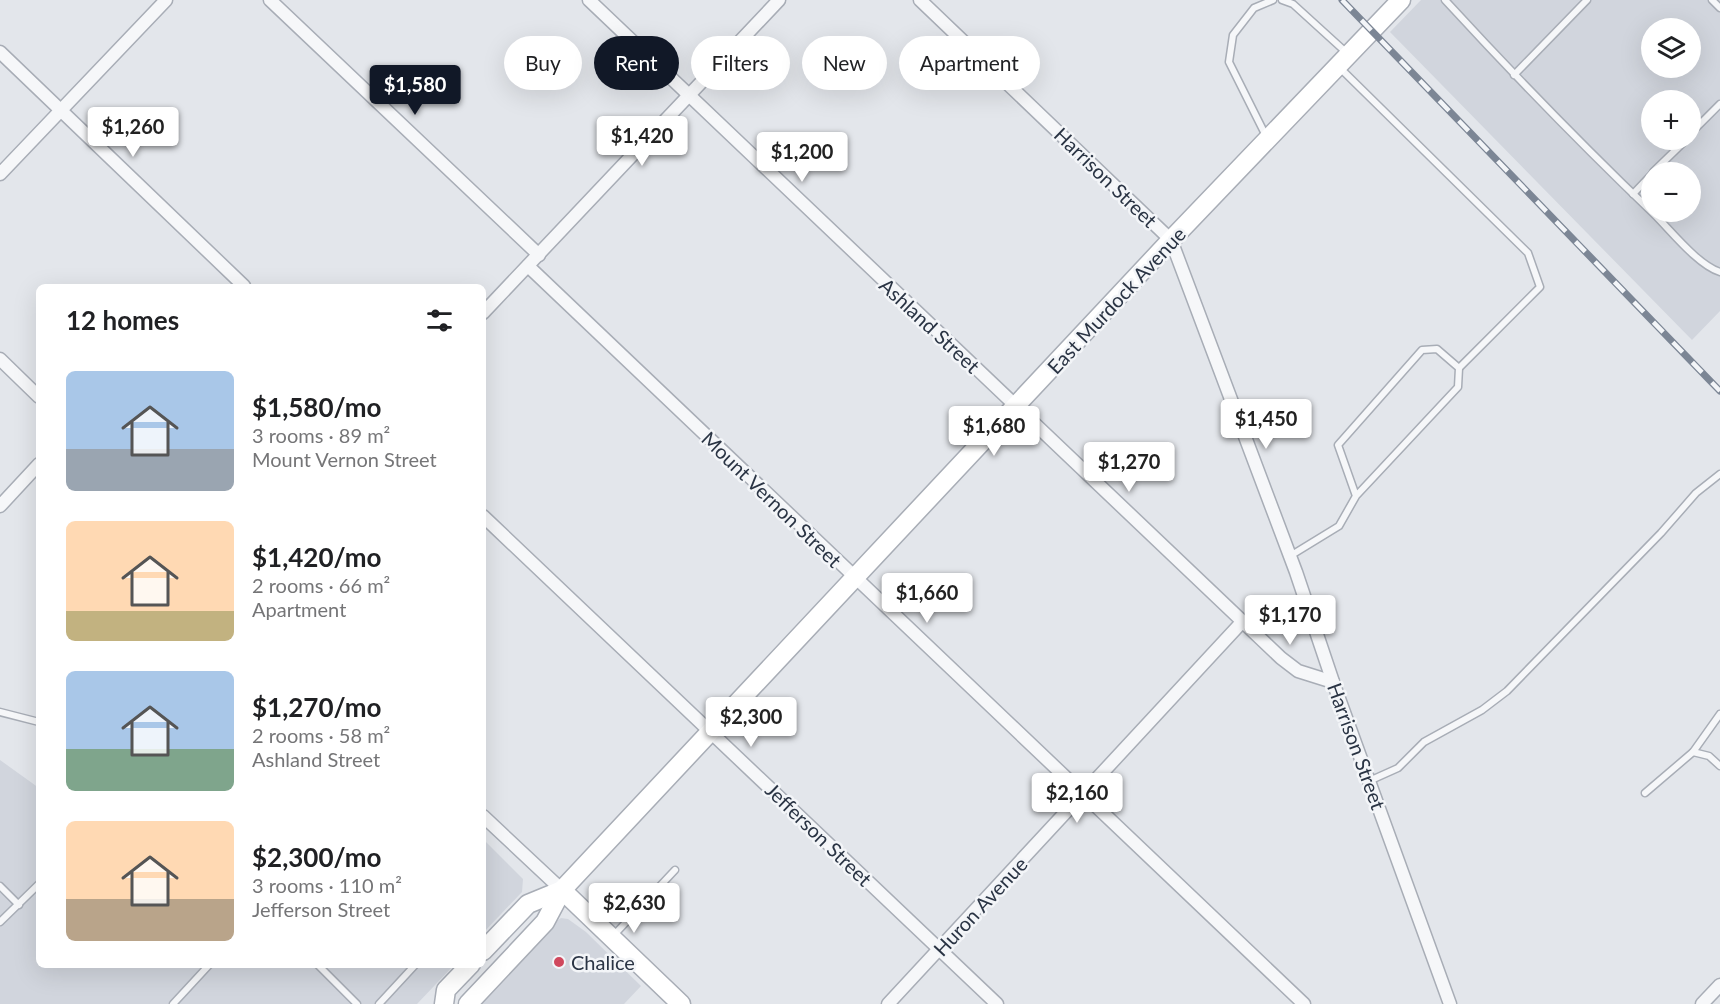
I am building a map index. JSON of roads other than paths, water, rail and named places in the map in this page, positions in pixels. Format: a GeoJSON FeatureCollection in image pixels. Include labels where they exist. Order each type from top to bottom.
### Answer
{"type":"FeatureCollection","features":[{"type":"Feature","properties":{"kind":"main road","name":"East Murdock Avenue"},"geometry":{"type":"LineString","coordinates":[[562,890],[1171,240],[1401,0]]}},
{"type":"Feature","properties":{"kind":"main road"},"geometry":{"type":"LineString","coordinates":[[562,890],[681,1004]]}},
{"type":"Feature","properties":{"kind":"main road"},"geometry":{"type":"LineString","coordinates":[[486,948],[528,904],[562,890]]}},
{"type":"Feature","properties":{"kind":"main road"},"geometry":{"type":"LineString","coordinates":[[468,1004],[545,922],[562,890]]}},
{"type":"Feature","properties":{"kind":"main road"},"geometry":{"type":"LineString","coordinates":[[444,1004],[446,990],[467,968]]}},
{"type":"Feature","properties":{"kind":"street"},"geometry":{"type":"LineString","coordinates":[[0,174],[166,0]]}},
{"type":"Feature","properties":{"kind":"street"},"geometry":{"type":"LineString","coordinates":[[270,0],[539,255]]}},
{"type":"Feature","properties":{"kind":"street","name":"Ashland Street"},"geometry":{"type":"LineString","coordinates":[[589,0],[1242,622],[1298,672],[1333,682]]}},
{"type":"Feature","properties":{"kind":"street"},"geometry":{"type":"LineString","coordinates":[[486,310],[779,0]]}},
{"type":"Feature","properties":{"kind":"street","name":"Harrison Street"},"geometry":{"type":"LineString","coordinates":[[920,0],[1171,240],[1290,556],[1333,682],[1450,1004]]}},
{"type":"Feature","properties":{"kind":"street"},"geometry":{"type":"LineString","coordinates":[[0,52],[242,284]]}},
{"type":"Feature","properties":{"kind":"street","name":"Mount Vernon Street"},"geometry":{"type":"LineString","coordinates":[[528,266],[1304,1004]]}},
{"type":"Feature","properties":{"kind":"street"},"geometry":{"type":"LineString","coordinates":[[0,359],[36,394]]}},
{"type":"Feature","properties":{"kind":"street"},"geometry":{"type":"LineString","coordinates":[[0,506],[36,467]]}},
{"type":"Feature","properties":{"kind":"street","name":"Jefferson Street"},"geometry":{"type":"LineString","coordinates":[[486,519],[997,1004]]}},
{"type":"Feature","properties":{"kind":"street","name":"Huron Avenue"},"geometry":{"type":"LineString","coordinates":[[888,1004],[1242,622]]}},
{"type":"Feature","properties":{"kind":"street"},"geometry":{"type":"LineString","coordinates":[[486,819],[562,890]]}},
{"type":"Feature","properties":{"kind":"street"},"geometry":{"type":"LineString","coordinates":[[1701,1004],[1720,984]]}},
{"type":"Feature","properties":{"kind":"lane"},"geometry":{"type":"LineString","coordinates":[[1268,138],[1229,62],[1233,35],[1254,8],[1273,0]]}},
{"type":"Feature","properties":{"kind":"lane"},"geometry":{"type":"LineString","coordinates":[[1282,0],[1293,4],[1343,60],[1528,253],[1540,287],[1459,368],[1458,387],[1356,496],[1339,526],[1290,556]]}},
{"type":"Feature","properties":{"kind":"lane"},"geometry":{"type":"LineString","coordinates":[[1445,0],[1514,75],[1633,194],[1700,259],[1720,272]]}},
{"type":"Feature","properties":{"kind":"lane"},"geometry":{"type":"LineString","coordinates":[[1514,75],[1587,0]]}},
{"type":"Feature","properties":{"kind":"lane"},"geometry":{"type":"LineString","coordinates":[[1712,0],[1720,8]]}},
{"type":"Feature","properties":{"kind":"lane"},"geometry":{"type":"LineString","coordinates":[[1701,123],[1720,104]]}},
{"type":"Feature","properties":{"kind":"lane"},"geometry":{"type":"LineString","coordinates":[[1663,162],[1676,150]]}},
{"type":"Feature","properties":{"kind":"lane"},"geometry":{"type":"LineString","coordinates":[[1633,194],[1641,185]]}},
{"type":"Feature","properties":{"kind":"lane"},"geometry":{"type":"LineString","coordinates":[[1356,496],[1338,445],[1422,350],[1437,349],[1459,368]]}},
{"type":"Feature","properties":{"kind":"lane"},"geometry":{"type":"LineString","coordinates":[[1369,781],[1398,768],[1424,742],[1482,710],[1507,691],[1661,533],[1696,493],[1720,474]]}},
{"type":"Feature","properties":{"kind":"lane"},"geometry":{"type":"LineString","coordinates":[[0,712],[36,721]]}},
{"type":"Feature","properties":{"kind":"lane"},"geometry":{"type":"LineString","coordinates":[[1645,793],[1693,752],[1720,714]]}},
{"type":"Feature","properties":{"kind":"lane"},"geometry":{"type":"LineString","coordinates":[[1693,752],[1709,756],[1720,766]]}},
{"type":"Feature","properties":{"kind":"lane"},"geometry":{"type":"LineString","coordinates":[[612,938],[675,870]]}},
{"type":"Feature","properties":{"kind":"lane"},"geometry":{"type":"LineString","coordinates":[[0,886],[19,904]]}},
{"type":"Feature","properties":{"kind":"lane"},"geometry":{"type":"LineString","coordinates":[[0,922],[36,887]]}},
{"type":"Feature","properties":{"kind":"lane"},"geometry":{"type":"LineString","coordinates":[[173,1004],[206,968]]}},
{"type":"Feature","properties":{"kind":"lane"},"geometry":{"type":"LineString","coordinates":[[321,968],[357,1004]]}},
{"type":"Feature","properties":{"kind":"lane"},"geometry":{"type":"LineString","coordinates":[[379,1004],[412,968]]}},
{"type":"Feature","properties":{"kind":"railway"},"geometry":{"type":"LineString","coordinates":[[1342,0],[1720,391]]}},
{"type":"Feature","properties":{"kind":"place","name":"Chalice"},"geometry":{"type":"Point","coordinates":[559,962]}}]}
